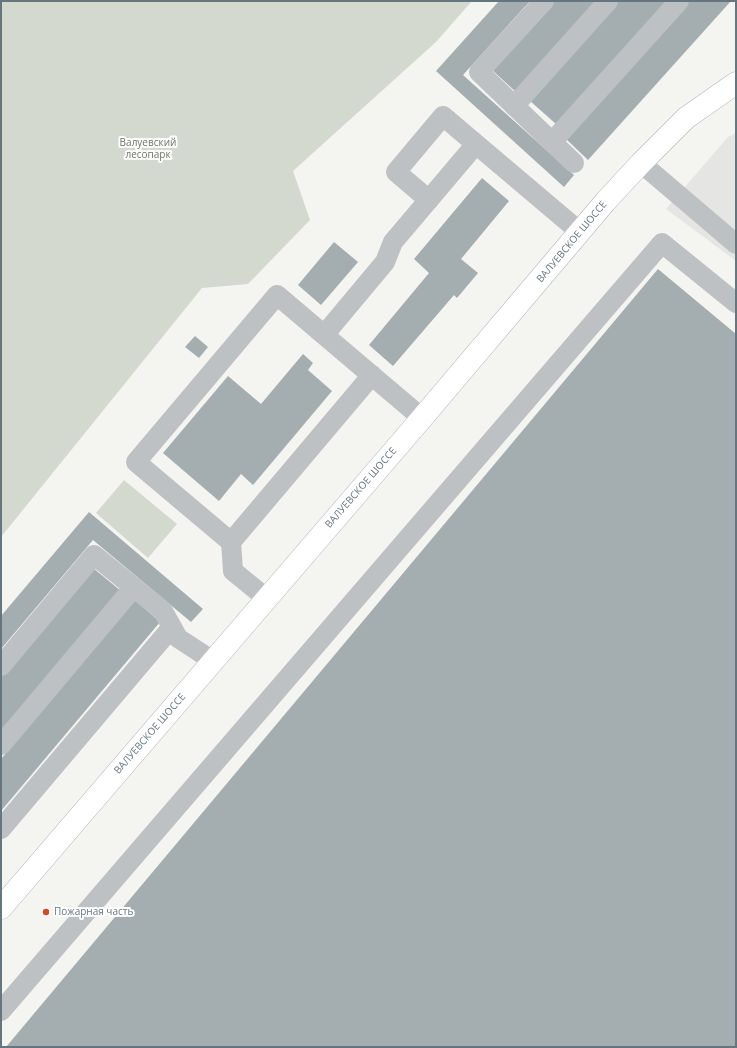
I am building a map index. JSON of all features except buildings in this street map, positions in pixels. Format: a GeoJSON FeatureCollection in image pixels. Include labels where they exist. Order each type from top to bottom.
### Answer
{"type":"FeatureCollection","features":[{"type":"Feature","properties":{"kind":"main road","name":"ВАЛУЕВСКОЕ ШОССЕ"},"geometry":{"type":"LineString","coordinates":[[1,908],[580,232],[641,163],[686,118],[736,83]]}},
{"type":"Feature","properties":{"kind":"lane"},"geometry":{"type":"LineString","coordinates":[[544,1],[478,72],[574,163]]}},
{"type":"Feature","properties":{"kind":"lane"},"geometry":{"type":"LineString","coordinates":[[514,106],[608,1]]}},
{"type":"Feature","properties":{"kind":"lane"},"geometry":{"type":"LineString","coordinates":[[552,142],[679,1]]}},
{"type":"Feature","properties":{"kind":"lane"},"geometry":{"type":"LineString","coordinates":[[429,200],[396,172],[443,116],[580,232]]}},
{"type":"Feature","properties":{"kind":"lane"},"geometry":{"type":"LineString","coordinates":[[324,335],[385,262],[393,242],[476,144]]}},
{"type":"Feature","properties":{"kind":"lane"},"geometry":{"type":"LineString","coordinates":[[641,163],[736,244]]}},
{"type":"Feature","properties":{"kind":"lane"},"geometry":{"type":"LineString","coordinates":[[1,1011],[662,243],[736,303]]}},
{"type":"Feature","properties":{"kind":"lane"},"geometry":{"type":"LineString","coordinates":[[266,598],[234,571],[231,542],[136,462],[277,295],[422,418]]}},
{"type":"Feature","properties":{"kind":"lane"},"geometry":{"type":"LineString","coordinates":[[231,542],[372,375]]}},
{"type":"Feature","properties":{"kind":"lane"},"geometry":{"type":"LineString","coordinates":[[1,666],[94,555],[163,611],[178,638],[213,661]]}},
{"type":"Feature","properties":{"kind":"lane"},"geometry":{"type":"LineString","coordinates":[[1,745],[134,588]]}},
{"type":"Feature","properties":{"kind":"lane"},"geometry":{"type":"LineString","coordinates":[[1,828],[172,627]]}},
{"type":"Feature","properties":{"kind":"shaded area"},"geometry":{"type":"Polygon","coordinates":[[[736,133],[736,261],[666,209],[728,137],[736,133]]]}},
{"type":"Feature","properties":{"kind":"green space","name":"Валуевский лесопарк"},"geometry":{"type":"Polygon","coordinates":[[[1,1],[472,1],[436,42],[293,171],[310,220],[248,284],[202,288],[1,537],[1,1]]]}},
{"type":"Feature","properties":{"kind":"green space"},"geometry":{"type":"Polygon","coordinates":[[[124,480],[177,524],[148,558],[96,513],[124,480]]]}},
{"type":"Feature","properties":{"kind":"place","name":"Пожарная часть"},"geometry":{"type":"Point","coordinates":[46,912]}}]}
